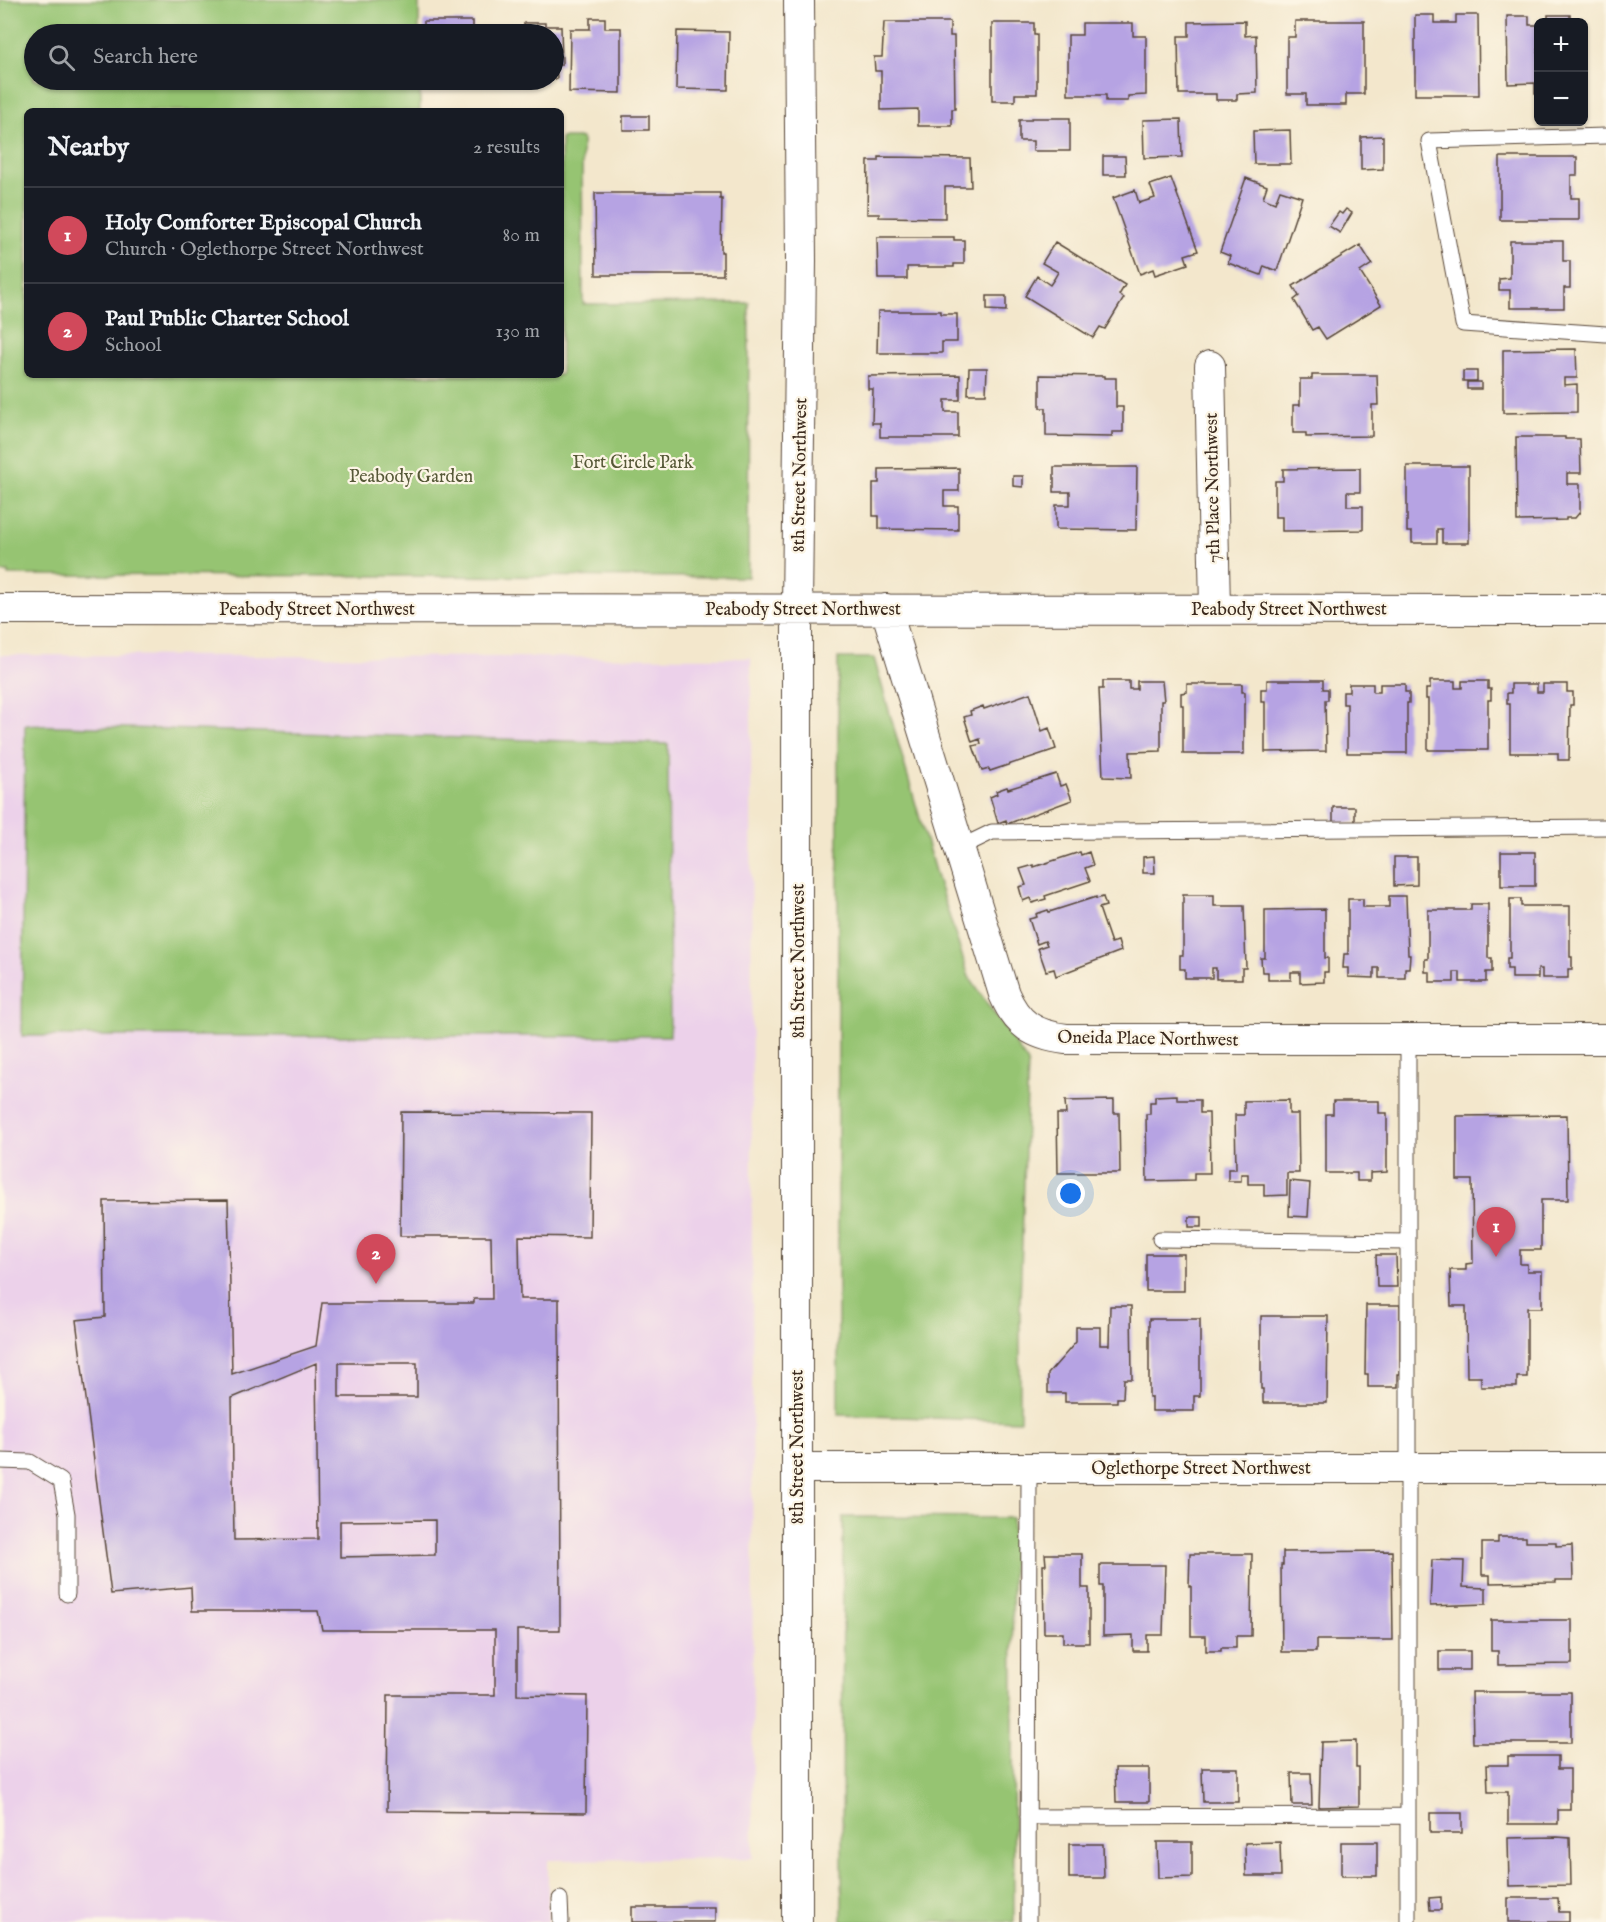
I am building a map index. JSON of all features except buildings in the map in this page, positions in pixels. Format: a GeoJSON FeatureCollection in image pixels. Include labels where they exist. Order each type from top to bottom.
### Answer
{"type":"FeatureCollection","features":[{"type":"Feature","properties":{"kind":"street","name":"8th Street Northwest"},"geometry":{"type":"LineString","coordinates":[[798,1922],[797,609],[801,261],[800,0]]}},
{"type":"Feature","properties":{"kind":"street","name":"7th Place Northwest"},"geometry":{"type":"LineString","coordinates":[[1210,366],[1215,609]]}},
{"type":"Feature","properties":{"kind":"street","name":"Peabody Street Northwest"},"geometry":{"type":"LineString","coordinates":[[0,609],[1606,610]]}},
{"type":"Feature","properties":{"kind":"street","name":"Oneida Place Northwest"},"geometry":{"type":"LineString","coordinates":[[886,609],[1004,994],[1010,1010],[1034,1032],[1066,1039],[1606,1039]]}},
{"type":"Feature","properties":{"kind":"street","name":"Oglethorpe Street Northwest"},"geometry":{"type":"LineString","coordinates":[[797,1468],[1606,1468]]}},
{"type":"Feature","properties":{"kind":"lane"},"geometry":{"type":"LineString","coordinates":[[1606,136],[1429,141],[1463,324],[1606,334]]}},
{"type":"Feature","properties":{"kind":"lane"},"geometry":{"type":"LineString","coordinates":[[959,848],[992,832],[1606,827]]}},
{"type":"Feature","properties":{"kind":"lane"},"geometry":{"type":"LineString","coordinates":[[1408,1039],[1408,1922]]}},
{"type":"Feature","properties":{"kind":"lane"},"geometry":{"type":"LineString","coordinates":[[1160,1239],[1408,1242]]}},
{"type":"Feature","properties":{"kind":"lane"},"geometry":{"type":"LineString","coordinates":[[0,1461],[30,1462],[61,1481],[67,1514],[68,1594]]}},
{"type":"Feature","properties":{"kind":"lane"},"geometry":{"type":"LineString","coordinates":[[1028,1922],[1029,1468]]}},
{"type":"Feature","properties":{"kind":"lane"},"geometry":{"type":"LineString","coordinates":[[1028,1817],[1408,1816]]}},
{"type":"Feature","properties":{"kind":"lane"},"geometry":{"type":"LineString","coordinates":[[560,1899],[561,1922]]}},
{"type":"Feature","properties":{"kind":"shaded area"},"geometry":{"type":"Polygon","coordinates":[[[0,655],[751,658],[753,1858],[548,1860],[548,1922],[0,1922],[0,655]]]}},
{"type":"Feature","properties":{"kind":"green space","name":"Fort Circle Park"},"geometry":{"type":"Polygon","coordinates":[[[0,0],[419,0],[419,24],[24,24],[24,90],[420,90],[420,108],[24,108],[24,378],[564,378],[564,138],[582,138],[583,304],[749,303],[748,577],[8,575],[8,572],[0,572],[0,0]]]}},
{"type":"Feature","properties":{"kind":"green space"},"geometry":{"type":"Polygon","coordinates":[[[838,658],[874,658],[936,875],[969,977],[1028,1063],[1020,1301],[1020,1421],[838,1415],[838,658]]]}},
{"type":"Feature","properties":{"kind":"green space"},"geometry":{"type":"Polygon","coordinates":[[[25,725],[668,744],[670,1036],[22,1036],[25,725]]]}},
{"type":"Feature","properties":{"kind":"green space"},"geometry":{"type":"Polygon","coordinates":[[[843,1517],[1012,1518],[1014,1922],[842,1922],[843,1517]]]}},
{"type":"Feature","properties":{"kind":"place","name":"Holy Comforter Episcopal Church"},"geometry":{"type":"Point","coordinates":[1496,1257]}},
{"type":"Feature","properties":{"kind":"place","name":"Paul Public Charter School"},"geometry":{"type":"Point","coordinates":[376,1284]}},
{"type":"Feature","properties":{"kind":"park label","name":"Peabody Garden"},"geometry":{"type":"Point","coordinates":[411,476]}}]}
